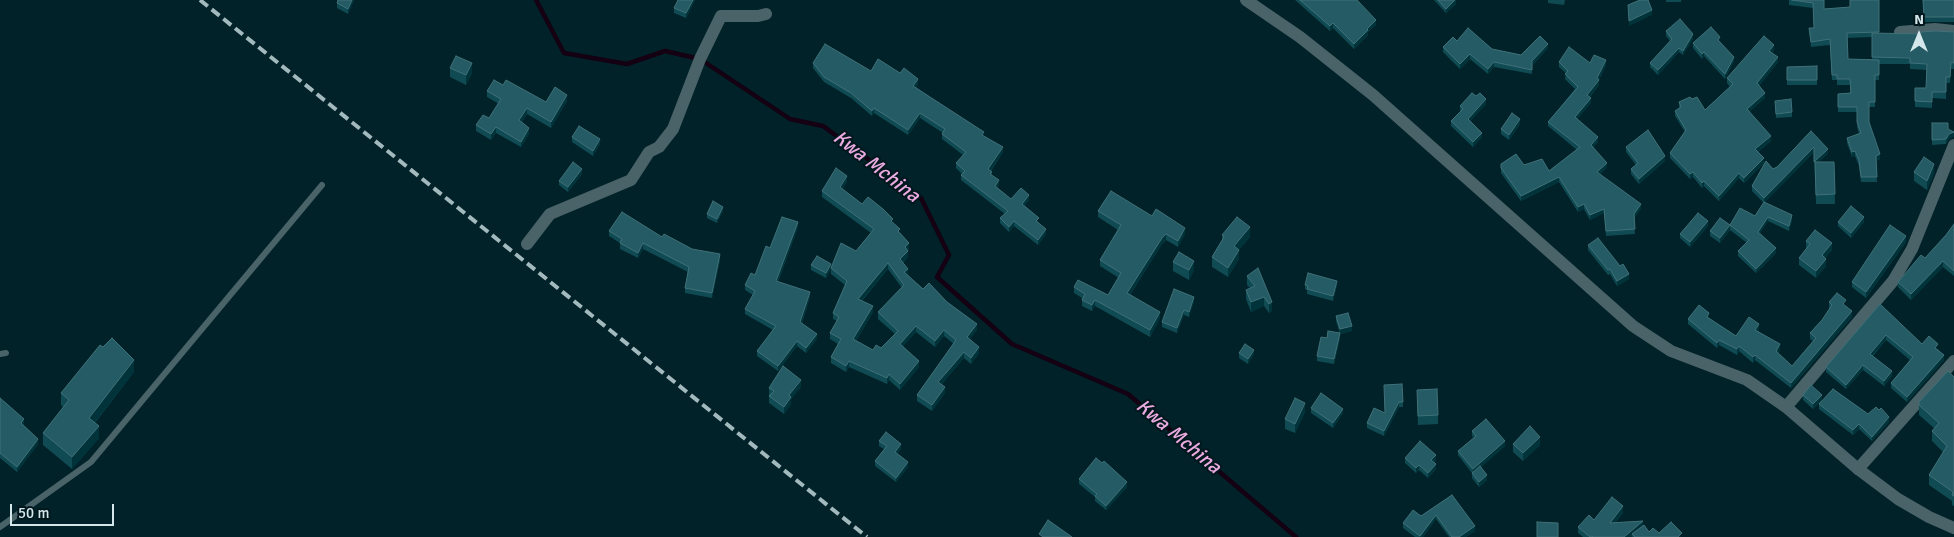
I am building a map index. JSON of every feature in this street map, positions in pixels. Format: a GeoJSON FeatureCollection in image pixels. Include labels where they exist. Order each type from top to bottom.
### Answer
{"type":"FeatureCollection","features":[{"type":"Feature","properties":{"kind":"street"},"geometry":{"type":"LineString","coordinates":[[1246,0],[1300,37],[1374,95],[1633,326],[1672,351],[1747,380],[1786,407],[1858,469],[1898,499],[1929,517],[1954,528]]}},
{"type":"Feature","properties":{"kind":"street"},"geometry":{"type":"LineString","coordinates":[[527,244],[550,214],[631,180],[649,152],[659,147],[673,129],[700,59],[721,16],[758,16],[766,14]]}},
{"type":"Feature","properties":{"kind":"street"},"geometry":{"type":"LineString","coordinates":[[1900,32],[1954,31]]}},
{"type":"Feature","properties":{"kind":"street"},"geometry":{"type":"LineString","coordinates":[[1786,407],[1893,280],[1912,249],[1954,145]]}},
{"type":"Feature","properties":{"kind":"street"},"geometry":{"type":"LineString","coordinates":[[1858,469],[1954,361]]}},
{"type":"Feature","properties":{"kind":"lane"},"geometry":{"type":"LineString","coordinates":[[0,527],[91,462],[322,185]]}},
{"type":"Feature","properties":{"kind":"building"},"geometry":{"type":"Polygon","coordinates":[[[338,0],[352,0],[348,9],[337,3],[338,0]]]}},
{"type":"Feature","properties":{"kind":"building"},"geometry":{"type":"Polygon","coordinates":[[[678,0],[693,0],[686,13],[674,8],[678,0]]]}},
{"type":"Feature","properties":{"kind":"building"},"geometry":{"type":"Polygon","coordinates":[[[1300,0],[1357,0],[1376,20],[1354,44],[1333,23],[1330,26],[1300,0]]]}},
{"type":"Feature","properties":{"kind":"building"},"geometry":{"type":"Polygon","coordinates":[[[1438,0],[1455,0],[1446,9],[1438,0]]]}},
{"type":"Feature","properties":{"kind":"building"},"geometry":{"type":"Polygon","coordinates":[[[1640,0],[1648,0],[1652,10],[1629,21],[1628,5],[1640,0]]]}},
{"type":"Feature","properties":{"kind":"building"},"geometry":{"type":"Polygon","coordinates":[[[1792,0],[1824,0],[1824,9],[1850,7],[1850,0],[1879,0],[1879,32],[1847,33],[1848,59],[1879,60],[1879,75],[1875,75],[1875,102],[1869,102],[1869,122],[1880,154],[1876,156],[1877,177],[1861,177],[1859,160],[1855,151],[1852,152],[1847,138],[1861,133],[1857,122],[1857,107],[1838,107],[1838,94],[1851,93],[1850,79],[1837,79],[1837,75],[1832,75],[1830,39],[1811,42],[1809,28],[1814,28],[1813,3],[1792,0]]]}},
{"type":"Feature","properties":{"kind":"building"},"geometry":{"type":"Polygon","coordinates":[[[1923,0],[1954,0],[1954,17],[1924,17],[1923,0]]]}},
{"type":"Feature","properties":{"kind":"building"},"geometry":{"type":"Polygon","coordinates":[[[1680,19],[1693,34],[1683,51],[1679,48],[1658,70],[1650,63],[1672,39],[1666,31],[1680,19]]]}},
{"type":"Feature","properties":{"kind":"building"},"geometry":{"type":"Polygon","coordinates":[[[1711,27],[1720,37],[1718,40],[1734,57],[1725,74],[1704,52],[1702,54],[1693,43],[1711,27]]]}},
{"type":"Feature","properties":{"kind":"building"},"geometry":{"type":"Polygon","coordinates":[[[1468,28],[1492,49],[1521,55],[1540,36],[1548,44],[1532,61],[1532,70],[1494,62],[1488,69],[1470,54],[1460,64],[1443,47],[1453,37],[1457,41],[1468,28]]]}},
{"type":"Feature","properties":{"kind":"building"},"geometry":{"type":"Polygon","coordinates":[[[1921,32],[1954,32],[1954,63],[1951,62],[1950,77],[1946,77],[1946,92],[1932,92],[1932,102],[1915,101],[1915,88],[1926,88],[1927,64],[1910,63],[1910,58],[1872,57],[1872,33],[1921,34],[1921,32]]]}},
{"type":"Feature","properties":{"kind":"building"},"geometry":{"type":"Polygon","coordinates":[[[1764,36],[1774,45],[1769,51],[1778,57],[1757,83],[1765,93],[1747,109],[1771,136],[1755,149],[1764,158],[1744,178],[1739,173],[1719,196],[1704,181],[1702,183],[1693,172],[1690,174],[1670,153],[1686,130],[1675,111],[1681,107],[1679,102],[1690,97],[1692,99],[1697,97],[1705,110],[1733,84],[1727,78],[1764,36]]]}},
{"type":"Feature","properties":{"kind":"building"},"geometry":{"type":"Polygon","coordinates":[[[825,44],[871,71],[878,59],[900,73],[904,68],[918,79],[913,86],[984,132],[982,135],[1003,147],[988,169],[992,172],[990,174],[999,180],[995,186],[1011,199],[1021,188],[1029,195],[1022,204],[1039,218],[1036,221],[1046,229],[1038,240],[1014,221],[1009,227],[1000,218],[1008,211],[961,175],[965,171],[956,163],[966,152],[942,134],[945,129],[920,113],[908,130],[874,108],[872,111],[851,93],[824,77],[813,63],[825,44]]]}},
{"type":"Feature","properties":{"kind":"building"},"geometry":{"type":"Polygon","coordinates":[[[1569,47],[1590,63],[1594,55],[1606,60],[1597,78],[1599,80],[1587,95],[1591,98],[1575,117],[1598,137],[1591,145],[1607,163],[1597,172],[1641,204],[1634,214],[1635,229],[1606,231],[1604,209],[1590,215],[1584,204],[1578,207],[1559,177],[1521,196],[1501,168],[1501,164],[1516,154],[1524,165],[1542,159],[1549,171],[1580,147],[1548,122],[1578,87],[1565,74],[1568,71],[1559,62],[1569,47]]]}},
{"type":"Feature","properties":{"kind":"building"},"geometry":{"type":"Polygon","coordinates":[[[456,56],[472,63],[466,75],[450,68],[456,56]]]}},
{"type":"Feature","properties":{"kind":"building"},"geometry":{"type":"Polygon","coordinates":[[[1817,66],[1817,80],[1787,80],[1787,67],[1817,66]]]}},
{"type":"Feature","properties":{"kind":"building"},"geometry":{"type":"Polygon","coordinates":[[[494,80],[503,85],[506,80],[546,102],[555,87],[567,95],[551,122],[527,108],[519,120],[529,128],[521,142],[496,127],[491,134],[476,125],[483,115],[489,118],[501,99],[487,91],[494,80]]]}},
{"type":"Feature","properties":{"kind":"building"},"geometry":{"type":"Polygon","coordinates":[[[1472,93],[1476,96],[1480,93],[1486,99],[1468,119],[1482,133],[1473,142],[1451,121],[1463,109],[1460,106],[1472,93]]]}},
{"type":"Feature","properties":{"kind":"building"},"geometry":{"type":"Polygon","coordinates":[[[1791,99],[1792,112],[1776,114],[1775,101],[1791,99]]]}},
{"type":"Feature","properties":{"kind":"building"},"geometry":{"type":"Polygon","coordinates":[[[1512,113],[1520,119],[1509,135],[1501,129],[1512,113]]]}},
{"type":"Feature","properties":{"kind":"building"},"geometry":{"type":"Polygon","coordinates":[[[1932,123],[1948,123],[1948,129],[1954,132],[1949,134],[1946,139],[1932,140],[1932,123]]]}},
{"type":"Feature","properties":{"kind":"building"},"geometry":{"type":"Polygon","coordinates":[[[579,126],[600,139],[593,151],[572,137],[579,126]]]}},
{"type":"Feature","properties":{"kind":"building"},"geometry":{"type":"Polygon","coordinates":[[[1648,130],[1665,156],[1639,179],[1631,169],[1638,163],[1626,147],[1648,130]]]}},
{"type":"Feature","properties":{"kind":"building"},"geometry":{"type":"Polygon","coordinates":[[[1811,131],[1828,149],[1814,162],[1814,147],[1764,198],[1752,186],[1766,161],[1773,169],[1777,167],[1811,131]]]}},
{"type":"Feature","properties":{"kind":"building"},"geometry":{"type":"Polygon","coordinates":[[[1924,157],[1934,164],[1927,181],[1914,172],[1924,157]]]}},
{"type":"Feature","properties":{"kind":"building"},"geometry":{"type":"Polygon","coordinates":[[[573,162],[582,169],[568,187],[559,181],[573,162]]]}},
{"type":"Feature","properties":{"kind":"building"},"geometry":{"type":"Polygon","coordinates":[[[1815,162],[1834,162],[1835,194],[1816,195],[1815,162]]]}},
{"type":"Feature","properties":{"kind":"building"},"geometry":{"type":"Polygon","coordinates":[[[836,168],[847,176],[840,187],[862,204],[868,197],[883,209],[893,219],[891,221],[900,229],[898,231],[909,243],[905,247],[908,251],[900,259],[908,269],[904,272],[923,289],[929,283],[947,302],[977,324],[967,337],[979,347],[971,358],[964,352],[938,382],[945,387],[932,405],[917,395],[956,340],[944,330],[935,341],[916,326],[900,344],[919,361],[900,384],[889,374],[887,378],[849,361],[846,366],[831,357],[841,339],[830,333],[839,317],[833,313],[847,281],[831,268],[841,243],[856,251],[874,229],[822,191],[836,168]],[[888,263],[858,299],[873,306],[853,339],[873,350],[876,345],[881,348],[898,331],[878,312],[904,285],[888,263]]]}},
{"type":"Feature","properties":{"kind":"building"},"geometry":{"type":"Polygon","coordinates":[[[1111,191],[1152,216],[1156,209],[1185,228],[1178,241],[1166,234],[1162,238],[1127,293],[1160,312],[1150,330],[1095,300],[1092,305],[1082,300],[1085,294],[1074,287],[1078,280],[1108,295],[1121,273],[1100,260],[1121,225],[1098,211],[1111,191]]]}},
{"type":"Feature","properties":{"kind":"building"},"geometry":{"type":"Polygon","coordinates":[[[713,201],[723,207],[717,219],[707,214],[713,201]]]}},
{"type":"Feature","properties":{"kind":"building"},"geometry":{"type":"Polygon","coordinates":[[[1764,202],[1792,215],[1789,226],[1768,217],[1758,232],[1776,248],[1756,269],[1738,251],[1749,240],[1730,225],[1740,208],[1755,216],[1764,202]]]}},
{"type":"Feature","properties":{"kind":"building"},"geometry":{"type":"Polygon","coordinates":[[[1851,206],[1864,217],[1851,233],[1838,222],[1851,206]]]}},
{"type":"Feature","properties":{"kind":"building"},"geometry":{"type":"Polygon","coordinates":[[[622,212],[662,237],[664,234],[692,249],[720,254],[712,293],[685,288],[689,267],[643,243],[638,253],[620,243],[622,239],[609,231],[622,212]]]}},
{"type":"Feature","properties":{"kind":"building"},"geometry":{"type":"Polygon","coordinates":[[[1698,213],[1708,221],[1690,242],[1680,234],[1698,213]]]}},
{"type":"Feature","properties":{"kind":"building"},"geometry":{"type":"Polygon","coordinates":[[[782,217],[798,222],[776,281],[810,292],[800,322],[817,334],[806,348],[797,341],[778,366],[757,351],[776,326],[745,309],[755,291],[745,285],[751,273],[755,275],[766,246],[770,248],[782,217]]]}},
{"type":"Feature","properties":{"kind":"building"},"geometry":{"type":"Polygon","coordinates":[[[1237,217],[1250,227],[1234,246],[1239,250],[1228,268],[1212,257],[1224,237],[1222,235],[1237,217]]]}},
{"type":"Feature","properties":{"kind":"building"},"geometry":{"type":"Polygon","coordinates":[[[1720,218],[1730,225],[1720,238],[1710,231],[1720,218]]]}},
{"type":"Feature","properties":{"kind":"building"},"geometry":{"type":"Polygon","coordinates":[[[1954,224],[1954,271],[1943,261],[1911,294],[1898,282],[1921,255],[1925,258],[1954,224]]]}},
{"type":"Feature","properties":{"kind":"building"},"geometry":{"type":"Polygon","coordinates":[[[1890,225],[1906,236],[1866,292],[1852,282],[1890,225]]]}},
{"type":"Feature","properties":{"kind":"building"},"geometry":{"type":"Polygon","coordinates":[[[1815,230],[1832,243],[1822,255],[1826,259],[1816,271],[1799,258],[1810,244],[1806,241],[1815,230]]]}},
{"type":"Feature","properties":{"kind":"building"},"geometry":{"type":"Polygon","coordinates":[[[1598,238],[1620,266],[1623,264],[1629,274],[1617,281],[1610,269],[1608,270],[1588,245],[1598,238]]]}},
{"type":"Feature","properties":{"kind":"building"},"geometry":{"type":"Polygon","coordinates":[[[1179,252],[1194,261],[1189,270],[1173,262],[1179,252]]]}},
{"type":"Feature","properties":{"kind":"building"},"geometry":{"type":"Polygon","coordinates":[[[817,256],[831,264],[826,273],[811,265],[817,256]]]}},
{"type":"Feature","properties":{"kind":"building"},"geometry":{"type":"Polygon","coordinates":[[[1258,268],[1272,302],[1269,304],[1264,297],[1251,302],[1246,290],[1255,286],[1247,276],[1258,268]]]}},
{"type":"Feature","properties":{"kind":"building"},"geometry":{"type":"Polygon","coordinates":[[[1308,273],[1337,281],[1333,296],[1307,289],[1308,286],[1305,285],[1308,273]]]}},
{"type":"Feature","properties":{"kind":"building"},"geometry":{"type":"Polygon","coordinates":[[[1174,289],[1194,297],[1189,312],[1184,310],[1177,328],[1162,322],[1174,289]]]}},
{"type":"Feature","properties":{"kind":"building"},"geometry":{"type":"Polygon","coordinates":[[[1837,293],[1846,300],[1843,304],[1852,311],[1791,383],[1755,355],[1753,357],[1739,346],[1737,349],[1719,340],[1717,343],[1688,319],[1699,305],[1709,313],[1707,317],[1736,336],[1749,317],[1759,324],[1755,330],[1780,344],[1776,351],[1792,366],[1816,338],[1810,333],[1822,320],[1832,305],[1829,302],[1837,293]]]}},
{"type":"Feature","properties":{"kind":"building"},"geometry":{"type":"Polygon","coordinates":[[[1880,304],[1922,344],[1929,336],[1938,344],[1935,348],[1944,355],[1907,397],[1891,383],[1913,357],[1886,335],[1870,354],[1892,371],[1884,381],[1863,365],[1846,385],[1826,367],[1880,304]]]}},
{"type":"Feature","properties":{"kind":"building"},"geometry":{"type":"Polygon","coordinates":[[[1348,313],[1352,326],[1340,329],[1336,316],[1348,313]]]}},
{"type":"Feature","properties":{"kind":"building"},"geometry":{"type":"Polygon","coordinates":[[[1328,331],[1340,333],[1334,359],[1317,356],[1321,337],[1327,338],[1328,331]]]}},
{"type":"Feature","properties":{"kind":"building"},"geometry":{"type":"Polygon","coordinates":[[[112,338],[134,360],[89,418],[99,426],[72,457],[43,433],[69,400],[61,393],[100,345],[103,347],[112,338]]]}},
{"type":"Feature","properties":{"kind":"building"},"geometry":{"type":"Polygon","coordinates":[[[1245,344],[1254,350],[1248,359],[1239,353],[1245,344]]]}},
{"type":"Feature","properties":{"kind":"building"},"geometry":{"type":"Polygon","coordinates":[[[783,366],[801,380],[789,395],[791,397],[784,407],[769,396],[774,391],[769,388],[783,366]]]}},
{"type":"Feature","properties":{"kind":"building"},"geometry":{"type":"Polygon","coordinates":[[[1948,371],[1954,377],[1954,496],[1952,495],[1953,492],[1929,475],[1947,446],[1932,431],[1939,423],[1919,405],[1919,402],[1948,371]]]}},
{"type":"Feature","properties":{"kind":"building"},"geometry":{"type":"Polygon","coordinates":[[[1402,384],[1403,402],[1399,402],[1384,431],[1367,423],[1374,408],[1385,413],[1384,385],[1402,384]]]}},
{"type":"Feature","properties":{"kind":"building"},"geometry":{"type":"Polygon","coordinates":[[[1811,385],[1822,395],[1813,404],[1803,395],[1811,385]]]}},
{"type":"Feature","properties":{"kind":"building"},"geometry":{"type":"Polygon","coordinates":[[[1437,389],[1438,415],[1418,416],[1417,390],[1437,389]]]}},
{"type":"Feature","properties":{"kind":"building"},"geometry":{"type":"Polygon","coordinates":[[[1833,389],[1868,414],[1876,407],[1879,410],[1881,408],[1889,417],[1872,437],[1859,424],[1853,430],[1819,404],[1833,389]]]}},
{"type":"Feature","properties":{"kind":"building"},"geometry":{"type":"Polygon","coordinates":[[[1321,393],[1343,409],[1333,423],[1311,408],[1321,393]]]}},
{"type":"Feature","properties":{"kind":"building"},"geometry":{"type":"Polygon","coordinates":[[[0,398],[24,419],[21,423],[38,439],[17,467],[0,453],[0,398]]]}},
{"type":"Feature","properties":{"kind":"building"},"geometry":{"type":"Polygon","coordinates":[[[1295,398],[1305,403],[1295,424],[1285,419],[1295,398]]]}},
{"type":"Feature","properties":{"kind":"building"},"geometry":{"type":"Polygon","coordinates":[[[1486,419],[1505,441],[1473,469],[1458,451],[1476,436],[1472,431],[1486,419]]]}},
{"type":"Feature","properties":{"kind":"building"},"geometry":{"type":"Polygon","coordinates":[[[1530,426],[1540,437],[1523,453],[1513,444],[1530,426]]]}},
{"type":"Feature","properties":{"kind":"building"},"geometry":{"type":"Polygon","coordinates":[[[886,432],[901,444],[895,452],[908,462],[896,478],[875,461],[887,446],[879,441],[886,432]]]}},
{"type":"Feature","properties":{"kind":"building"},"geometry":{"type":"Polygon","coordinates":[[[1420,441],[1436,455],[1431,460],[1436,464],[1428,473],[1419,465],[1416,468],[1405,458],[1420,441]]]}},
{"type":"Feature","properties":{"kind":"building"},"geometry":{"type":"Polygon","coordinates":[[[1096,458],[1102,463],[1104,461],[1127,482],[1106,506],[1095,496],[1097,494],[1079,479],[1096,458]]]}},
{"type":"Feature","properties":{"kind":"building"},"geometry":{"type":"Polygon","coordinates":[[[1480,466],[1487,475],[1479,482],[1472,473],[1480,466]]]}},
{"type":"Feature","properties":{"kind":"building"},"geometry":{"type":"Polygon","coordinates":[[[1452,495],[1475,526],[1459,537],[1452,537],[1436,515],[1420,536],[1403,523],[1413,510],[1421,516],[1452,495]]]}},
{"type":"Feature","properties":{"kind":"building"},"geometry":{"type":"Polygon","coordinates":[[[1612,497],[1623,506],[1610,523],[1643,521],[1624,537],[1590,537],[1578,527],[1589,515],[1594,520],[1612,497]]]}},
{"type":"Feature","properties":{"kind":"building"},"geometry":{"type":"Polygon","coordinates":[[[1048,520],[1072,537],[1043,537],[1039,534],[1048,520]]]}},
{"type":"Feature","properties":{"kind":"building"},"geometry":{"type":"Polygon","coordinates":[[[1537,522],[1558,523],[1558,537],[1537,537],[1537,522]]]}},
{"type":"Feature","properties":{"kind":"building"},"geometry":{"type":"Polygon","coordinates":[[[1671,522],[1682,533],[1678,537],[1635,537],[1632,534],[1644,525],[1649,532],[1653,528],[1659,533],[1671,522]]]}},
{"type":"Feature","properties":{"kind":"waterway","name":"Kwa Mchina"},"geometry":{"type":"LineString","coordinates":[[536,0],[564,53],[627,64],[665,51],[700,59],[790,119],[823,126],[921,198],[949,255],[937,277],[1012,344],[1128,394],[1296,537]]}},
{"type":"Feature","properties":{"kind":"railway"},"geometry":{"type":"LineString","coordinates":[[200,0],[867,537]]}}]}
